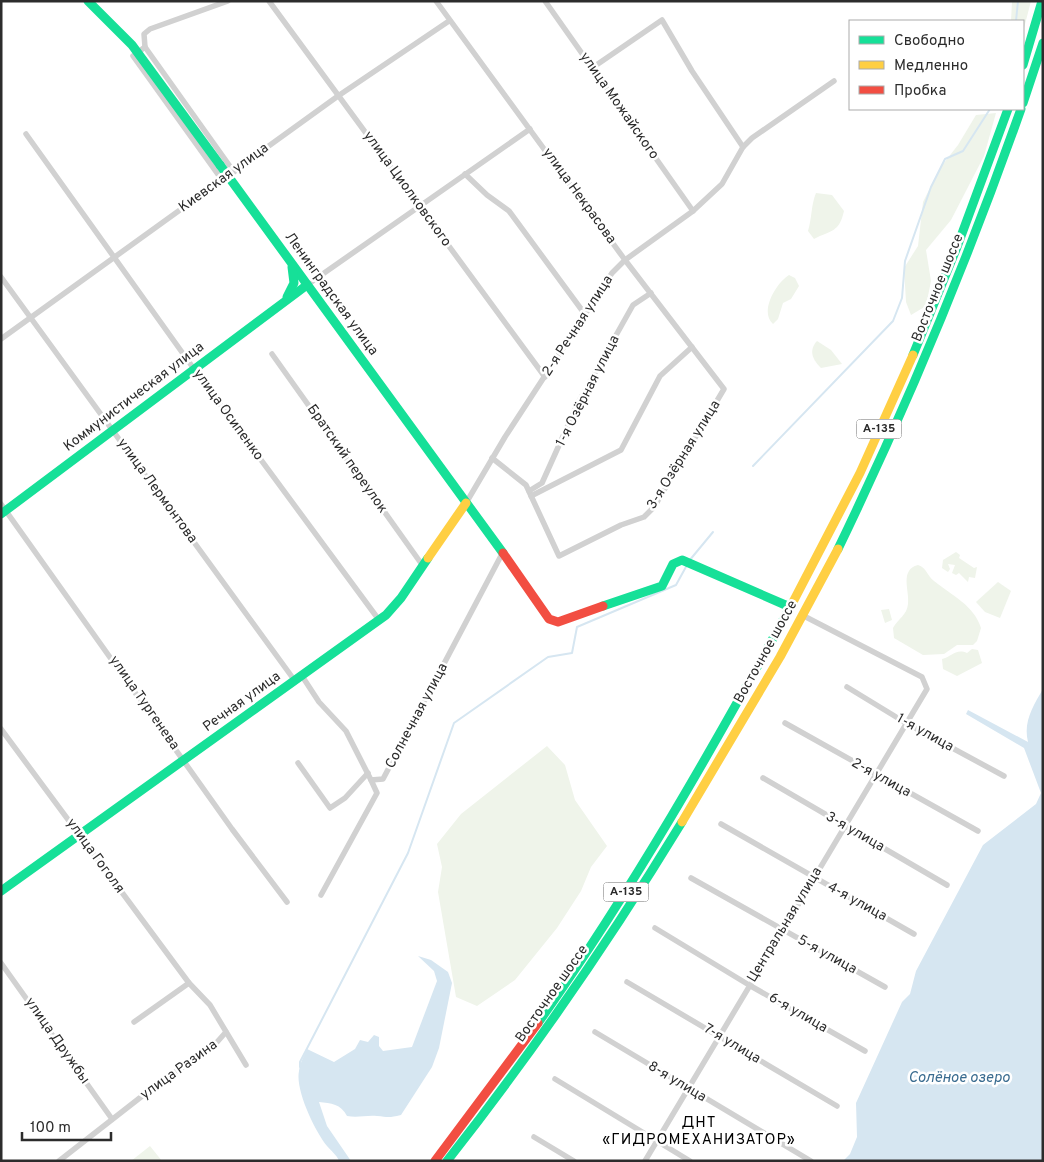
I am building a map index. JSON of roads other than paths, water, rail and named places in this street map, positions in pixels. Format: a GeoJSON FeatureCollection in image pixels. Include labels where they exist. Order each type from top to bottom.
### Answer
{"type":"FeatureCollection","features":[{"type":"Feature","properties":{"kind":"main road","name":"Ленинградская улица"},"geometry":{"type":"LineString","coordinates":[[88,1],[132,45],[466,503],[476,513],[550,619],[558,622],[662,586],[673,564],[682,560],[694,567],[790,607]]}},
{"type":"Feature","properties":{"kind":"main road"},"geometry":{"type":"LineString","coordinates":[[1024,62],[1042,1]]}},
{"type":"Feature","properties":{"kind":"main road"},"geometry":{"type":"LineString","coordinates":[[1024,100],[1043,43]]}},
{"type":"Feature","properties":{"kind":"main road","name":"Восточное шоссе"},"geometry":{"type":"LineString","coordinates":[[435,1161],[505,1069],[565,985],[620,901],[708,756],[790,607],[870,450],[924,326],[985,175],[1008,110]]}},
{"type":"Feature","properties":{"kind":"main road","name":"Восточное шоссе"},"geometry":{"type":"LineString","coordinates":[[447,1161],[589,967],[652,874],[769,677],[823,578],[881,455],[920,367],[993,189],[1021,110]]}},
{"type":"Feature","properties":{"kind":"main road"},"geometry":{"type":"LineString","coordinates":[[284,302],[294,283],[290,262]]}},
{"type":"Feature","properties":{"kind":"main road","name":"Коммунистическая улица"},"geometry":{"type":"LineString","coordinates":[[3,509],[112,431],[307,285]]}},
{"type":"Feature","properties":{"kind":"main road"},"geometry":{"type":"LineString","coordinates":[[870,450],[877,448],[881,455]]}},
{"type":"Feature","properties":{"kind":"main road","name":"Речная улица"},"geometry":{"type":"LineString","coordinates":[[1,891],[379,620],[393,608],[466,503]]}},
{"type":"Feature","properties":{"kind":"main road"},"geometry":{"type":"LineString","coordinates":[[705,784],[694,799],[689,801],[689,794],[708,756]]}},
{"type":"Feature","properties":{"kind":"street"},"geometry":{"type":"LineString","coordinates":[[228,1],[150,29],[144,34],[145,47],[228,176]]}},
{"type":"Feature","properties":{"kind":"street","name":"улица Циолковского"},"geometry":{"type":"LineString","coordinates":[[269,1],[545,377]]}},
{"type":"Feature","properties":{"kind":"street","name":"улица Некрасова"},"geometry":{"type":"LineString","coordinates":[[436,1],[625,260],[724,389]]}},
{"type":"Feature","properties":{"kind":"street","name":"улица Можайского"},"geometry":{"type":"LineString","coordinates":[[545,1],[693,211]]}},
{"type":"Feature","properties":{"kind":"street"},"geometry":{"type":"LineString","coordinates":[[592,68],[662,20],[692,71],[743,147]]}},
{"type":"Feature","properties":{"kind":"street","name":"Киевская улица"},"geometry":{"type":"LineString","coordinates":[[1,339],[338,96],[450,21]]}},
{"type":"Feature","properties":{"kind":"street"},"geometry":{"type":"LineString","coordinates":[[145,47],[133,56],[228,176]]}},
{"type":"Feature","properties":{"kind":"street","name":"2-я Речная улица"},"geometry":{"type":"LineString","coordinates":[[466,503],[492,458],[584,313],[612,273],[625,260],[693,211],[722,184],[743,147],[834,81]]}},
{"type":"Feature","properties":{"kind":"street","name":"Коммунистическая улица"},"geometry":{"type":"LineString","coordinates":[[307,285],[530,129]]}},
{"type":"Feature","properties":{"kind":"street","name":"улица Осипенко"},"geometry":{"type":"LineString","coordinates":[[26,134],[194,369],[379,620]]}},
{"type":"Feature","properties":{"kind":"street"},"geometry":{"type":"LineString","coordinates":[[465,174],[487,195],[509,211],[584,313]]}},
{"type":"Feature","properties":{"kind":"street","name":"улица Лермонтова"},"geometry":{"type":"LineString","coordinates":[[1,277],[112,431],[299,678]]}},
{"type":"Feature","properties":{"kind":"street","name":"1-я Озёрная улица"},"geometry":{"type":"LineString","coordinates":[[530,494],[542,482],[578,403],[633,306],[651,293]]}},
{"type":"Feature","properties":{"kind":"street"},"geometry":{"type":"LineString","coordinates":[[492,458],[526,485],[530,494],[621,450],[660,376],[692,347]]}},
{"type":"Feature","properties":{"kind":"street","name":"Братский переулок"},"geometry":{"type":"LineString","coordinates":[[272,354],[423,566]]}},
{"type":"Feature","properties":{"kind":"street","name":"3-я Озёрная улица"},"geometry":{"type":"LineString","coordinates":[[530,494],[559,556],[621,525],[644,517],[654,507],[724,389]]}},
{"type":"Feature","properties":{"kind":"street","name":"улица Тургенева"},"geometry":{"type":"LineString","coordinates":[[3,509],[287,902]]}},
{"type":"Feature","properties":{"kind":"street","name":"Солнечная улица"},"geometry":{"type":"LineString","coordinates":[[320,895],[377,793],[371,780],[383,779],[502,552]]}},
{"type":"Feature","properties":{"kind":"street","name":"Центральная улица"},"geometry":{"type":"LineString","coordinates":[[644,1161],[927,689],[922,677],[824,624],[802,615]]}},
{"type":"Feature","properties":{"kind":"street"},"geometry":{"type":"LineString","coordinates":[[299,678],[346,731],[371,780]]}},
{"type":"Feature","properties":{"kind":"street","name":"1-я улица"},"geometry":{"type":"LineString","coordinates":[[847,687],[906,723],[1004,776]]}},
{"type":"Feature","properties":{"kind":"street","name":"2-я улица"},"geometry":{"type":"LineString","coordinates":[[785,723],[978,831]]}},
{"type":"Feature","properties":{"kind":"street","name":"улица Гоголя"},"geometry":{"type":"LineString","coordinates":[[1,729],[189,983],[210,1005],[246,1065]]}},
{"type":"Feature","properties":{"kind":"street"},"geometry":{"type":"LineString","coordinates":[[298,763],[330,808],[345,798],[368,773]]}},
{"type":"Feature","properties":{"kind":"street","name":"3-я улица"},"geometry":{"type":"LineString","coordinates":[[763,778],[947,885]]}},
{"type":"Feature","properties":{"kind":"street","name":"4-я улица"},"geometry":{"type":"LineString","coordinates":[[721,824],[914,934]]}},
{"type":"Feature","properties":{"kind":"street","name":"5-я улица"},"geometry":{"type":"LineString","coordinates":[[691,878],[884,987]]}},
{"type":"Feature","properties":{"kind":"street","name":"6-я улица"},"geometry":{"type":"LineString","coordinates":[[655,928],[749,985],[864,1050]]}},
{"type":"Feature","properties":{"kind":"street","name":"улица Дружбы"},"geometry":{"type":"LineString","coordinates":[[1,963],[112,1119]]}},
{"type":"Feature","properties":{"kind":"street","name":"7-я улица"},"geometry":{"type":"LineString","coordinates":[[627,982],[837,1106]]}},
{"type":"Feature","properties":{"kind":"street"},"geometry":{"type":"LineString","coordinates":[[134,1022],[189,983]]}},
{"type":"Feature","properties":{"kind":"street","name":"улица Разина"},"geometry":{"type":"LineString","coordinates":[[59,1161],[164,1079],[210,1050],[226,1032]]}},
{"type":"Feature","properties":{"kind":"street","name":"8-я улица"},"geometry":{"type":"LineString","coordinates":[[595,1032],[811,1160]]}},
{"type":"Feature","properties":{"kind":"street"},"geometry":{"type":"LineString","coordinates":[[555,1079],[690,1161]]}},
{"type":"Feature","properties":{"kind":"street"},"geometry":{"type":"LineString","coordinates":[[534,1137],[574,1161]]}},
{"type":"Feature","properties":{"kind":"water","name":"Солёное озеро"},"geometry":{"type":"Polygon","coordinates":[[[1043,689],[1043,1161],[843,1161],[850,1154],[857,1137],[856,1103],[902,1002],[910,994],[916,971],[983,845],[1036,804],[1041,793],[1024,748],[966,714],[968,710],[1028,742],[1028,721],[1043,689]]]}},
{"type":"Feature","properties":{"kind":"water"},"geometry":{"type":"Polygon","coordinates":[[[418,956],[431,960],[448,972],[452,983],[439,1048],[432,1067],[401,1115],[394,1117],[347,1116],[339,1107],[319,1102],[327,1126],[351,1161],[339,1161],[322,1139],[307,1110],[300,1089],[299,1071],[301,1062],[307,1049],[334,1062],[355,1049],[360,1040],[368,1042],[374,1035],[379,1037],[379,1046],[383,1051],[412,1047],[437,981],[434,971],[418,956]]]}},
{"type":"Feature","properties":{"kind":"waterway"},"geometry":{"type":"LineString","coordinates":[[1016,20],[1018,1]]}},
{"type":"Feature","properties":{"kind":"waterway"},"geometry":{"type":"LineString","coordinates":[[753,466],[893,321],[902,298],[905,261],[931,187],[945,159],[963,151],[989,110]]}},
{"type":"Feature","properties":{"kind":"waterway"},"geometry":{"type":"LineString","coordinates":[[689,561],[713,532]]}},
{"type":"Feature","properties":{"kind":"waterway"},"geometry":{"type":"LineString","coordinates":[[300,1067],[300,1062],[408,853],[454,723],[548,657],[572,653],[577,627],[676,585],[687,565]]}},
{"type":"Feature","properties":{"kind":"district","name":"ДНТ «ГИДРОМЕХАНИЗАТОР»"},"geometry":{"type":"Point","coordinates":[699,1132]}}]}
